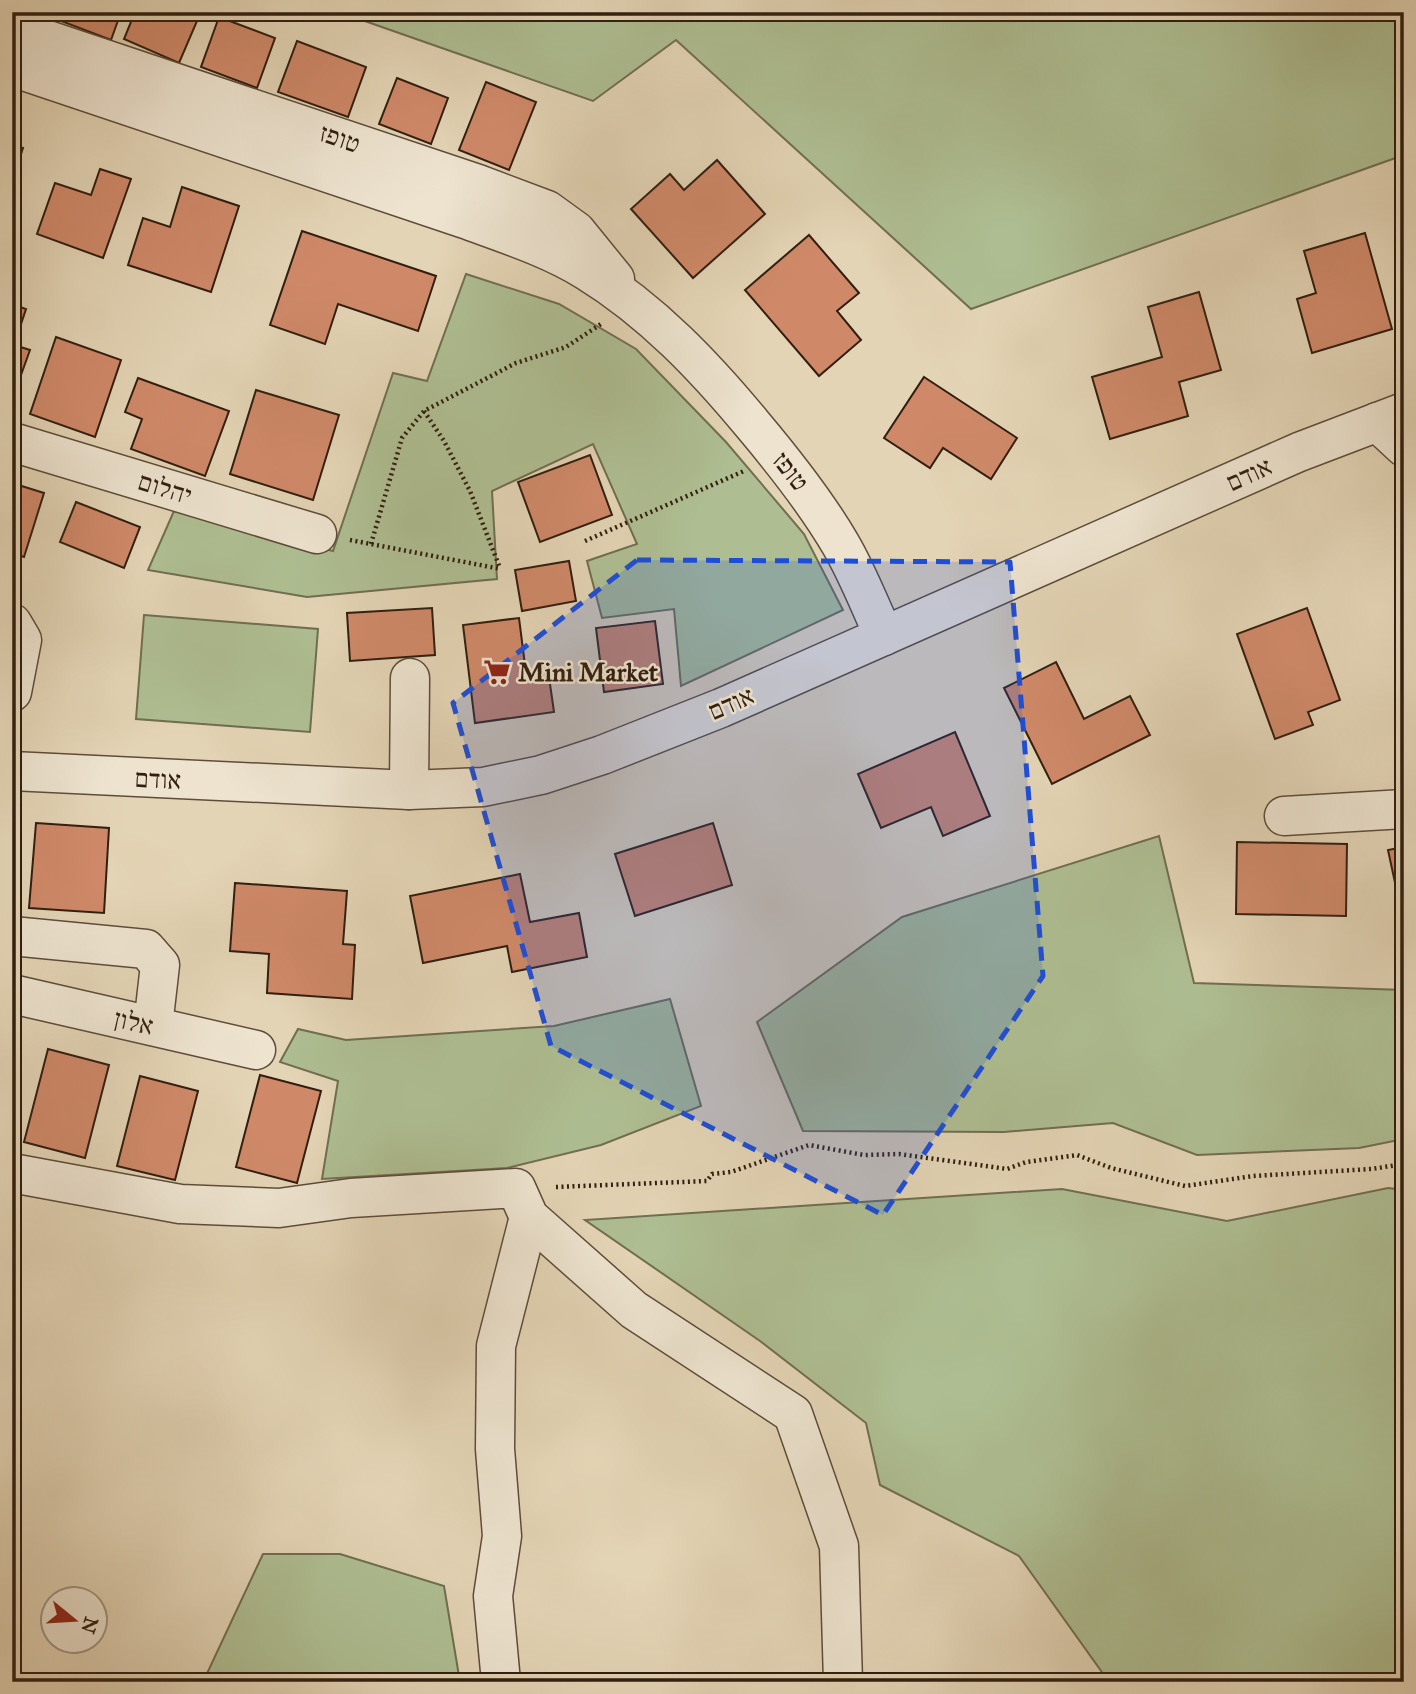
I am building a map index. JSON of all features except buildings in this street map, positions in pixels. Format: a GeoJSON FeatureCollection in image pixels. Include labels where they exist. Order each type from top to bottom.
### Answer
{"type":"FeatureCollection","features":[{"type":"Feature","properties":{"kind":"street","name":"טופז"},"geometry":{"type":"LineString","coordinates":[[12,28],[478,184],[547,210],[576,231],[633,301],[730,397],[779,456],[813,499],[842,547],[884,636]]}},
{"type":"Feature","properties":{"kind":"street","name":"טופז"},"geometry":{"type":"LineString","coordinates":[[12,67],[533,244],[585,270],[633,301]]}},
{"type":"Feature","properties":{"kind":"street","name":"אודם"},"geometry":{"type":"LineString","coordinates":[[12,771],[409,790],[483,787],[541,775],[602,755],[721,708],[1298,452],[1395,427]]}},
{"type":"Feature","properties":{"kind":"street","name":"יהלום"},"geometry":{"type":"LineString","coordinates":[[12,442],[317,534]]}},
{"type":"Feature","properties":{"kind":"street"},"geometry":{"type":"LineString","coordinates":[[12,623],[22,640],[12,692]]}},
{"type":"Feature","properties":{"kind":"street"},"geometry":{"type":"LineString","coordinates":[[409,790],[410,678]]}},
{"type":"Feature","properties":{"kind":"street"},"geometry":{"type":"LineString","coordinates":[[1284,816],[1404,809]]}},
{"type":"Feature","properties":{"kind":"street"},"geometry":{"type":"LineString","coordinates":[[12,936],[146,949],[160,965],[153,1026]]}},
{"type":"Feature","properties":{"kind":"street","name":"אלון"},"geometry":{"type":"LineString","coordinates":[[12,994],[256,1050]]}},
{"type":"Feature","properties":{"kind":"street"},"geometry":{"type":"LineString","coordinates":[[12,1173],[180,1204],[279,1208],[351,1198],[523,1203],[634,1310],[793,1414],[839,1546],[843,1682]]}},
{"type":"Feature","properties":{"kind":"street"},"geometry":{"type":"LineString","coordinates":[[501,1682],[493,1596],[502,1536],[495,1449],[496,1346],[523,1203]]}},
{"type":"Feature","properties":{"kind":"path"},"geometry":{"type":"LineString","coordinates":[[371,544],[402,438],[424,411],[516,363],[566,347],[633,301]]}},
{"type":"Feature","properties":{"kind":"path"},"geometry":{"type":"LineString","coordinates":[[317,534],[501,569],[470,491],[444,441],[424,411]]}},
{"type":"Feature","properties":{"kind":"path"},"geometry":{"type":"LineString","coordinates":[[585,541],[779,456]]}},
{"type":"Feature","properties":{"kind":"path"},"geometry":{"type":"LineString","coordinates":[[523,1203],[707,1181],[712,1174],[732,1172],[809,1145],[864,1155],[899,1154],[1007,1169],[1026,1162],[1076,1155],[1111,1168],[1185,1186],[1253,1176],[1371,1169],[1404,1164]]}},
{"type":"Feature","properties":{"kind":"highlighted area"},"geometry":{"type":"Polygon","coordinates":[[[637,560],[1010,562],[1043,976],[883,1215],[551,1046],[453,703],[637,560]]]}},
{"type":"Feature","properties":{"kind":"green space"},"geometry":{"type":"Polygon","coordinates":[[[339,12],[1404,12],[1404,155],[971,309],[676,40],[593,101],[339,12]]]}},
{"type":"Feature","properties":{"kind":"green space"},"geometry":{"type":"Polygon","coordinates":[[[466,274],[559,304],[636,349],[726,442],[804,534],[843,610],[681,686],[674,609],[602,618],[587,561],[637,544],[593,444],[492,491],[497,579],[307,597],[148,570],[174,511],[333,551],[393,373],[427,381],[466,274]]]}},
{"type":"Feature","properties":{"kind":"green space"},"geometry":{"type":"Polygon","coordinates":[[[144,615],[318,629],[310,732],[136,719],[144,615]]]}},
{"type":"Feature","properties":{"kind":"green space"},"geometry":{"type":"Polygon","coordinates":[[[1159,836],[1194,983],[1404,990],[1404,1139],[1359,1148],[1197,1155],[1113,1123],[1004,1132],[803,1131],[757,1022],[902,917],[1159,836]]]}},
{"type":"Feature","properties":{"kind":"green space"},"geometry":{"type":"Polygon","coordinates":[[[670,999],[701,1106],[601,1145],[507,1168],[322,1179],[338,1081],[280,1062],[298,1029],[346,1040],[554,1026],[670,999]]]}},
{"type":"Feature","properties":{"kind":"green space"},"geometry":{"type":"Polygon","coordinates":[[[1388,1188],[1404,1190],[1404,1682],[1109,1682],[1019,1556],[880,1485],[866,1423],[760,1341],[585,1220],[1062,1189],[1227,1221],[1388,1188]]]}},
{"type":"Feature","properties":{"kind":"green space"},"geometry":{"type":"Polygon","coordinates":[[[263,1554],[340,1554],[444,1586],[460,1682],[203,1682],[263,1554]]]}},
{"type":"Feature","properties":{"kind":"place","name":"Mini Market"},"geometry":{"type":"Point","coordinates":[497,672]}}]}
